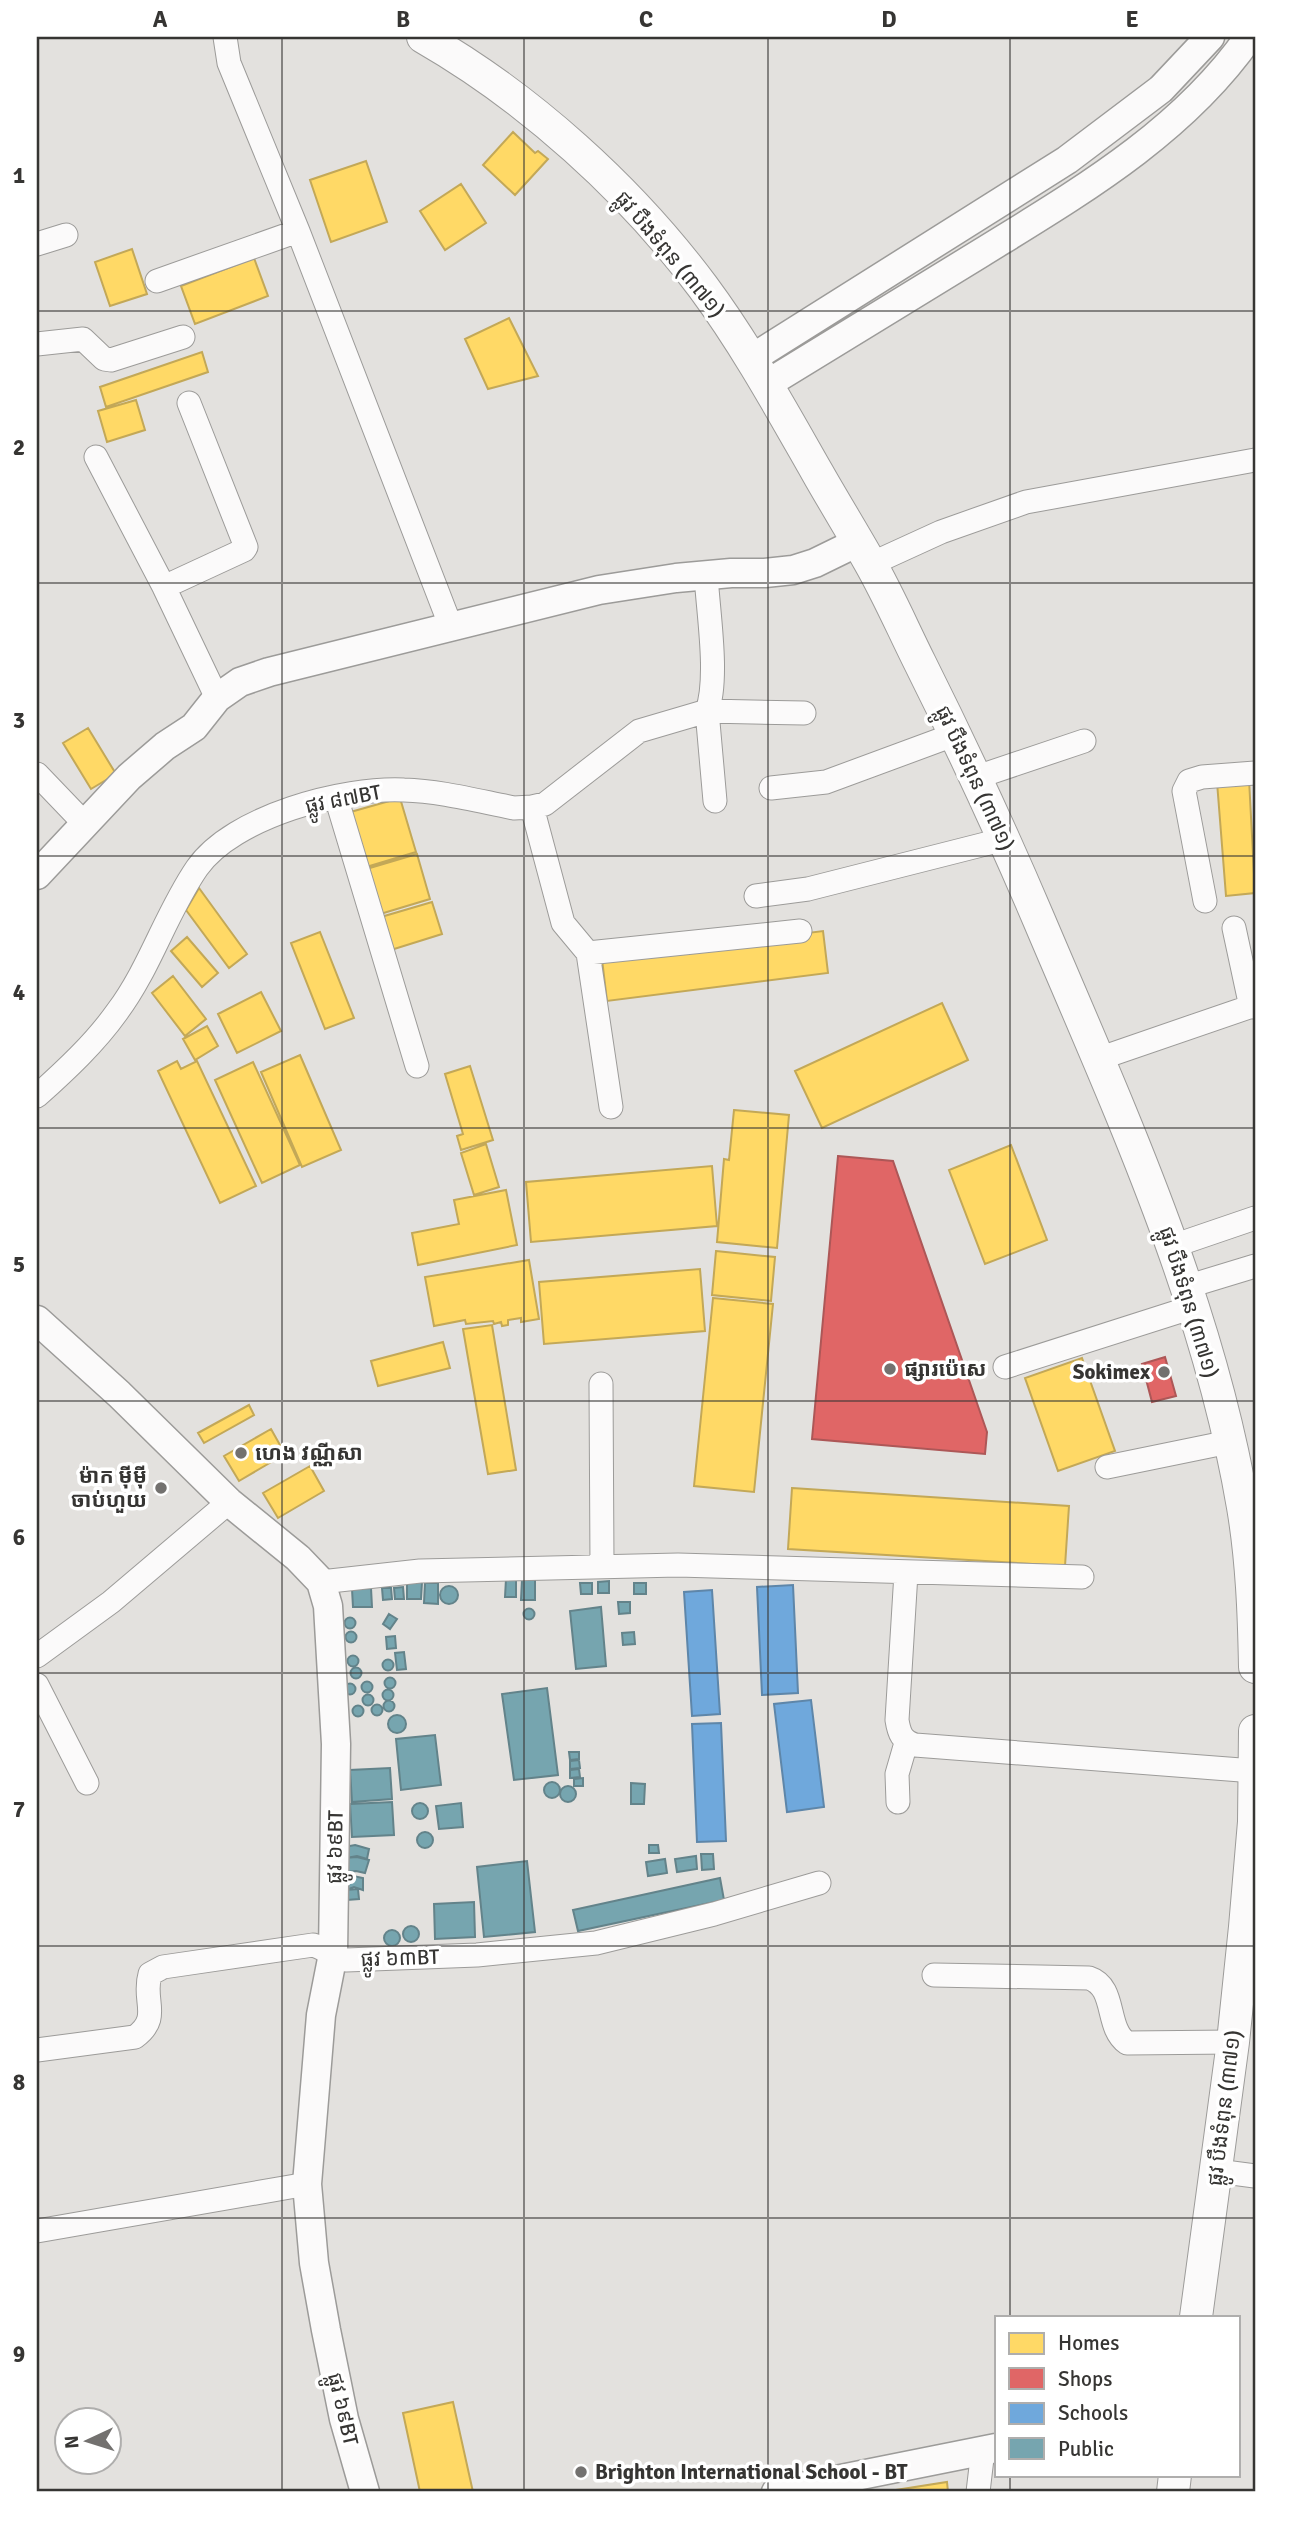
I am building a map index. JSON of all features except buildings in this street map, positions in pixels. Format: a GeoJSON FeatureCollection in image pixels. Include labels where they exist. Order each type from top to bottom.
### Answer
{"type":"FeatureCollection","features":[{"type":"Feature","properties":{"kind":"main road","name":"ផ្លូវ បឹងទំពុន (៣៧១)"},"geometry":{"type":"LineString","coordinates":[[423,37],[461,58],[525,104],[579,151],[644,217],[702,286],[759,371],[864,553],[977,777],[1143,1164],[1173,1245],[1190,1297],[1229,1442],[1243,1509],[1253,1598],[1255,1667]]}},
{"type":"Feature","properties":{"kind":"main road","name":"ផ្លូវ បឹងទំពុន (៣៧១)"},"geometry":{"type":"LineString","coordinates":[[1196,2316],[1233,2042],[1255,1822],[1255,1731]]}},
{"type":"Feature","properties":{"kind":"street"},"geometry":{"type":"LineString","coordinates":[[225,37],[229,63],[298,231],[451,627]]}},
{"type":"Feature","properties":{"kind":"street"},"geometry":{"type":"LineString","coordinates":[[759,371],[861,290],[1067,160],[1161,89],[1210,37]]}},
{"type":"Feature","properties":{"kind":"street"},"geometry":{"type":"LineString","coordinates":[[759,371],[876,317],[1084,189],[1180,116],[1249,37]]}},
{"type":"Feature","properties":{"kind":"street"},"geometry":{"type":"LineString","coordinates":[[157,281],[298,231]]}},
{"type":"Feature","properties":{"kind":"street"},"geometry":{"type":"LineString","coordinates":[[37,244],[65,235]]}},
{"type":"Feature","properties":{"kind":"street"},"geometry":{"type":"LineString","coordinates":[[861,290],[876,317]]}},
{"type":"Feature","properties":{"kind":"street"},"geometry":{"type":"LineString","coordinates":[[37,344],[83,339],[104,359],[111,360],[183,337]]}},
{"type":"Feature","properties":{"kind":"street"},"geometry":{"type":"LineString","coordinates":[[164,587],[246,547],[188,403]]}},
{"type":"Feature","properties":{"kind":"street"},"geometry":{"type":"LineString","coordinates":[[96,457],[164,587],[217,698]]}},
{"type":"Feature","properties":{"kind":"street"},"geometry":{"type":"LineString","coordinates":[[37,874],[129,777],[165,746],[194,727],[217,698],[240,682],[269,672],[599,590],[706,575],[793,569],[941,532],[1026,502],[1255,460]]}},
{"type":"Feature","properties":{"kind":"street"},"geometry":{"type":"LineString","coordinates":[[706,575],[711,681],[707,711],[715,801]]}},
{"type":"Feature","properties":{"kind":"street"},"geometry":{"type":"LineString","coordinates":[[611,1107],[588,953],[563,923],[531,807],[545,804],[639,731],[707,711],[804,713]]}},
{"type":"Feature","properties":{"kind":"street"},"geometry":{"type":"LineString","coordinates":[[771,788],[826,782],[956,734]]}},
{"type":"Feature","properties":{"kind":"street"},"geometry":{"type":"LineString","coordinates":[[977,777],[1084,741]]}},
{"type":"Feature","properties":{"kind":"street"},"geometry":{"type":"LineString","coordinates":[[1205,901],[1184,791],[1189,781],[1202,777],[1255,773]]}},
{"type":"Feature","properties":{"kind":"street"},"geometry":{"type":"LineString","coordinates":[[37,774],[84,823]]}},
{"type":"Feature","properties":{"kind":"street","name":"ផ្លូវ ៨៧BT"},"geometry":{"type":"LineString","coordinates":[[37,1096],[91,1043],[118,1011],[197,868],[211,852],[256,823],[336,797],[377,790],[407,790],[514,808],[531,807]]}},
{"type":"Feature","properties":{"kind":"street"},"geometry":{"type":"LineString","coordinates":[[336,797],[416,1066]]}},
{"type":"Feature","properties":{"kind":"street"},"geometry":{"type":"LineString","coordinates":[[755,896],[808,889],[1004,839]]}},
{"type":"Feature","properties":{"kind":"street"},"geometry":{"type":"LineString","coordinates":[[1098,1059],[1253,1006],[1234,928]]}},
{"type":"Feature","properties":{"kind":"street"},"geometry":{"type":"LineString","coordinates":[[588,953],[800,931]]}},
{"type":"Feature","properties":{"kind":"street"},"geometry":{"type":"LineString","coordinates":[[1173,1245],[1255,1218]]}},
{"type":"Feature","properties":{"kind":"street"},"geometry":{"type":"LineString","coordinates":[[1005,1367],[1190,1297],[1255,1266]]}},
{"type":"Feature","properties":{"kind":"street"},"geometry":{"type":"LineString","coordinates":[[37,1320],[119,1394],[229,1502],[298,1558],[321,1582],[420,1571],[602,1565],[728,1566],[1082,1577]]}},
{"type":"Feature","properties":{"kind":"street"},"geometry":{"type":"LineString","coordinates":[[601,1384],[602,1565]]}},
{"type":"Feature","properties":{"kind":"street"},"geometry":{"type":"LineString","coordinates":[[1107,1467],[1229,1442]]}},
{"type":"Feature","properties":{"kind":"street"},"geometry":{"type":"LineString","coordinates":[[37,1656],[111,1602],[229,1502]]}},
{"type":"Feature","properties":{"kind":"street"},"geometry":{"type":"LineString","coordinates":[[906,1573],[897,1720],[900,1734],[906,1743],[1255,1783]]}},
{"type":"Feature","properties":{"kind":"street","name":"ផ្លូវ ៦៩BT"},"geometry":{"type":"LineString","coordinates":[[321,1582],[327,1606],[336,1744],[333,1954],[321,2015],[307,2184],[314,2263],[326,2330],[344,2419],[365,2492]]}},
{"type":"Feature","properties":{"kind":"street"},"geometry":{"type":"LineString","coordinates":[[37,1685],[87,1783]]}},
{"type":"Feature","properties":{"kind":"street"},"geometry":{"type":"LineString","coordinates":[[898,1802],[897,1774],[906,1743]]}},
{"type":"Feature","properties":{"kind":"street","name":"ផ្លូវ ៦៣BT"},"geometry":{"type":"LineString","coordinates":[[37,2050],[135,2037],[148,2028],[149,1974],[163,1967],[313,1945],[325,1948],[339,1959],[346,1960],[416,1958],[596,1943],[714,1914],[819,1883]]}},
{"type":"Feature","properties":{"kind":"street"},"geometry":{"type":"LineString","coordinates":[[934,1975],[1089,1978],[1097,1980],[1103,1987],[1119,2036],[1127,2043],[1233,2042]]}},
{"type":"Feature","properties":{"kind":"street"},"geometry":{"type":"LineString","coordinates":[[1217,2171],[1255,2176]]}},
{"type":"Feature","properties":{"kind":"street"},"geometry":{"type":"LineString","coordinates":[[37,2231],[307,2184]]}},
{"type":"Feature","properties":{"kind":"street"},"geometry":{"type":"LineString","coordinates":[[794,2491],[990,2449],[978,2492]]}},
{"type":"Feature","properties":{"kind":"place","name":"ផ្សារប៉េសេ"},"geometry":{"type":"Point","coordinates":[890,1369]}},
{"type":"Feature","properties":{"kind":"place","name":"Sokimex"},"geometry":{"type":"Point","coordinates":[1164,1372]}},
{"type":"Feature","properties":{"kind":"place","name":"ហេង វណ្ណីសា"},"geometry":{"type":"Point","coordinates":[241,1453]}},
{"type":"Feature","properties":{"kind":"place","name":"ម៉ាក ម៉ីម៉ី ចាប់ហួយ"},"geometry":{"type":"Point","coordinates":[161,1488]}},
{"type":"Feature","properties":{"kind":"place","name":"Brighton International School - BT"},"geometry":{"type":"Point","coordinates":[581,2472]}}]}
